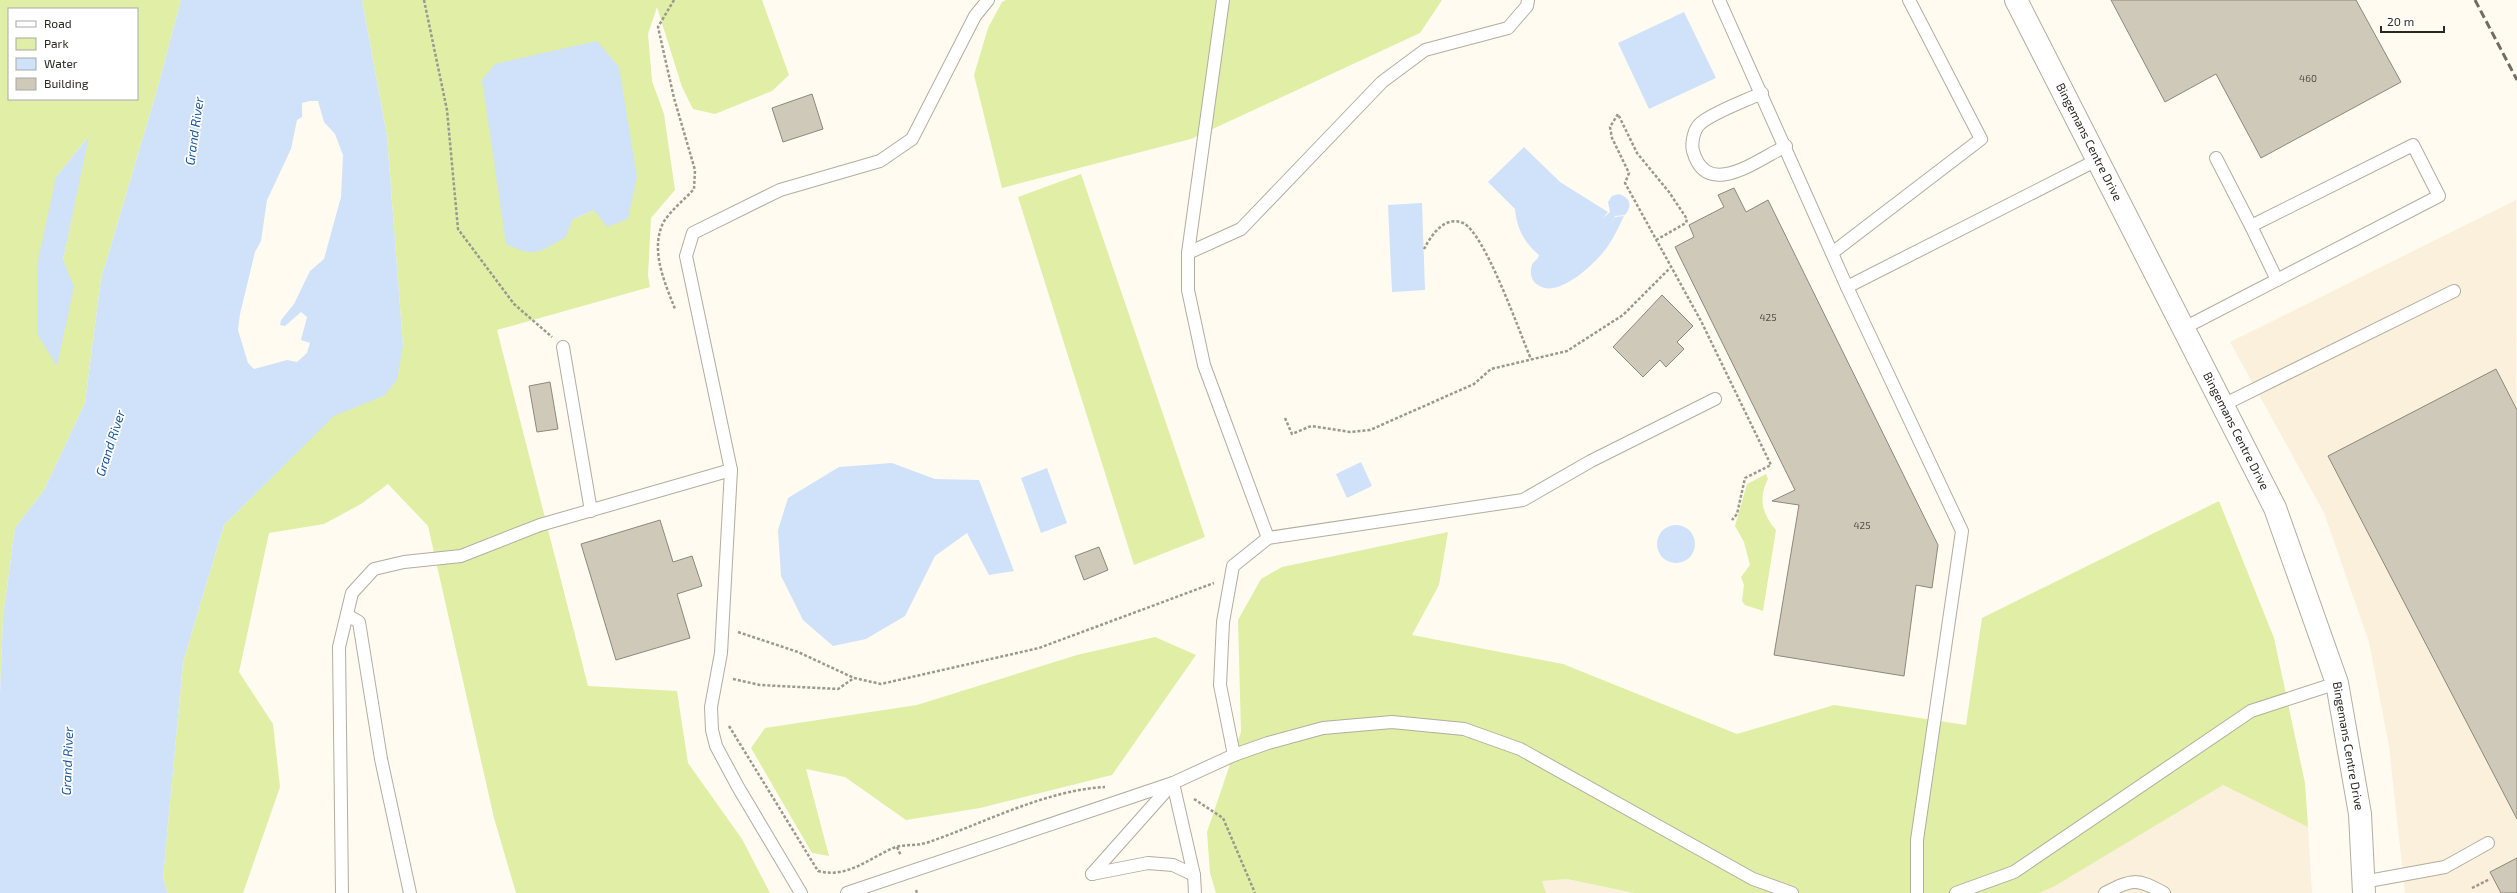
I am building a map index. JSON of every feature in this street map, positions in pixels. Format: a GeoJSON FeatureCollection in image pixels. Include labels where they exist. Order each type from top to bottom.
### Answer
{"type":"FeatureCollection","features":[{"type":"Feature","properties":{"kind":"main road","name":"Bingemans Centre Drive"},"geometry":{"type":"LineString","coordinates":[[2016,0],[2099,159],[2275,508],[2337,683],[2360,814],[2364,887]]}},
{"type":"Feature","properties":{"kind":"lane"},"geometry":{"type":"LineString","coordinates":[[801,893],[716,746],[711,707],[717,675],[722,626],[731,470],[686,256],[693,233],[780,190],[880,160],[912,139],[975,16],[988,0]]}},
{"type":"Feature","properties":{"kind":"lane"},"geometry":{"type":"LineString","coordinates":[[1223,0],[1188,252],[1188,290],[1204,365],[1268,538]]}},
{"type":"Feature","properties":{"kind":"lane"},"geometry":{"type":"LineString","coordinates":[[1188,252],[1241,229],[1382,82],[1425,50],[1508,28],[1527,6],[1528,0]]}},
{"type":"Feature","properties":{"kind":"lane"},"geometry":{"type":"LineString","coordinates":[[1719,0],[1786,146],[1847,287],[1962,531],[1917,840],[1917,893]]}},
{"type":"Feature","properties":{"kind":"lane"},"geometry":{"type":"LineString","coordinates":[[1832,254],[1980,139],[1909,0]]}},
{"type":"Feature","properties":{"kind":"lane"},"geometry":{"type":"LineString","coordinates":[[1762,93],[1700,123],[1694,133],[1692,147],[1696,159],[1702,171],[1714,176],[1725,176],[1786,146]]}},
{"type":"Feature","properties":{"kind":"lane"},"geometry":{"type":"LineString","coordinates":[[2184,328],[2439,196],[2413,145],[2252,226]]}},
{"type":"Feature","properties":{"kind":"lane"},"geometry":{"type":"LineString","coordinates":[[2216,158],[2252,226],[2277,280]]}},
{"type":"Feature","properties":{"kind":"lane"},"geometry":{"type":"LineString","coordinates":[[1847,287],[2099,159]]}},
{"type":"Feature","properties":{"kind":"lane"},"geometry":{"type":"LineString","coordinates":[[2223,405],[2454,291]]}},
{"type":"Feature","properties":{"kind":"lane"},"geometry":{"type":"LineString","coordinates":[[562,347],[591,511]]}},
{"type":"Feature","properties":{"kind":"lane"},"geometry":{"type":"LineString","coordinates":[[1234,755],[1220,685],[1223,622],[1233,566],[1268,538],[1523,500],[1591,461],[1715,399]]}},
{"type":"Feature","properties":{"kind":"lane"},"geometry":{"type":"LineString","coordinates":[[342,893],[339,647],[352,593],[374,569],[404,562],[461,556],[540,526],[731,470]]}},
{"type":"Feature","properties":{"kind":"lane"},"geometry":{"type":"LineString","coordinates":[[347,615],[358,622],[381,759],[410,893]]}},
{"type":"Feature","properties":{"kind":"lane"},"geometry":{"type":"LineString","coordinates":[[1956,893],[2014,872],[2251,711],[2337,683]]}},
{"type":"Feature","properties":{"kind":"lane"},"geometry":{"type":"LineString","coordinates":[[847,893],[1173,783],[1234,755],[1323,728],[1392,722],[1464,729],[1520,749],[1753,879],[1792,893]]}},
{"type":"Feature","properties":{"kind":"lane"},"geometry":{"type":"LineString","coordinates":[[1173,783],[1092,874],[1148,863],[1172,865],[1194,875]]}},
{"type":"Feature","properties":{"kind":"lane"},"geometry":{"type":"LineString","coordinates":[[1173,783],[1194,875],[1195,893]]}},
{"type":"Feature","properties":{"kind":"lane"},"geometry":{"type":"LineString","coordinates":[[2364,887],[2444,867],[2488,843]]}},
{"type":"Feature","properties":{"kind":"lane"},"geometry":{"type":"LineString","coordinates":[[2105,893],[2123,884],[2143,881],[2164,893]]}},
{"type":"Feature","properties":{"kind":"path"},"geometry":{"type":"LineString","coordinates":[[424,0],[448,110],[458,229],[514,304],[562,347]]}},
{"type":"Feature","properties":{"kind":"path"},"geometry":{"type":"LineString","coordinates":[[674,0],[658,27],[674,98],[695,170],[694,188],[664,223],[657,244],[661,271],[675,309]]}},
{"type":"Feature","properties":{"kind":"path"},"geometry":{"type":"LineString","coordinates":[[1656,240],[1681,227],[1686,223],[1687,219],[1669,192],[1637,153],[1618,114],[1610,127],[1612,138],[1629,173],[1625,183],[1670,268],[1701,321],[1771,465],[1745,478],[1737,514],[1732,520]]}},
{"type":"Feature","properties":{"kind":"path"},"geometry":{"type":"LineString","coordinates":[[1424,249],[1435,231],[1442,225],[1462,222],[1469,227],[1490,260],[1531,359]]}},
{"type":"Feature","properties":{"kind":"path"},"geometry":{"type":"LineString","coordinates":[[1285,418],[1292,434],[1312,426],[1350,432],[1370,430],[1474,384],[1491,369],[1566,351],[1623,315],[1670,268]]}},
{"type":"Feature","properties":{"kind":"path"},"geometry":{"type":"LineString","coordinates":[[722,626],[798,652],[854,678],[881,684],[1039,648],[1231,577]]}},
{"type":"Feature","properties":{"kind":"path"},"geometry":{"type":"LineString","coordinates":[[717,675],[760,685],[838,689],[854,678]]}},
{"type":"Feature","properties":{"kind":"path"},"geometry":{"type":"LineString","coordinates":[[711,707],[732,730],[818,871],[828,874],[870,862],[898,847],[923,844],[1061,795],[1108,787]]}},
{"type":"Feature","properties":{"kind":"path"},"geometry":{"type":"LineString","coordinates":[[1173,783],[1223,818],[1255,893]]}},
{"type":"Feature","properties":{"kind":"path"},"geometry":{"type":"LineString","coordinates":[[898,847],[902,856]]}},
{"type":"Feature","properties":{"kind":"path"},"geometry":{"type":"LineString","coordinates":[[2472,888],[2490,879]]}},
{"type":"Feature","properties":{"kind":"shaded area"},"geometry":{"type":"Polygon","coordinates":[[[2516,200],[2517,893],[2405,893],[2389,746],[2369,642],[2324,513],[2230,342],[2516,200]]]}},
{"type":"Feature","properties":{"kind":"shaded area"},"geometry":{"type":"Polygon","coordinates":[[[2223,785],[2308,827],[2312,893],[2039,893],[2055,886],[2223,785]]]}},
{"type":"Feature","properties":{"kind":"shaded area"},"geometry":{"type":"Polygon","coordinates":[[[1567,879],[1634,893],[1546,893],[1542,881],[1567,879]]]}},
{"type":"Feature","properties":{"kind":"green space"},"geometry":{"type":"Polygon","coordinates":[[[0,0],[181,0],[157,90],[101,279],[85,403],[44,490],[15,528],[3,617],[0,694],[0,0]],[[88,137],[56,177],[63,260],[88,137]]]}},
{"type":"Feature","properties":{"kind":"green space"},"geometry":{"type":"Polygon","coordinates":[[[362,0],[762,0],[789,75],[772,91],[715,114],[693,109],[682,87],[657,7],[648,34],[652,81],[664,114],[675,190],[651,218],[648,275],[650,287],[497,330],[588,686],[677,691],[688,763],[742,839],[770,893],[516,893],[494,818],[428,526],[388,484],[361,504],[324,524],[269,533],[239,672],[273,724],[280,787],[243,893],[168,893],[163,878],[183,662],[224,525],[334,415],[384,396],[403,346],[387,136],[362,0]],[[637,177],[572,220],[594,210],[637,177]]]}},
{"type":"Feature","properties":{"kind":"green space"},"geometry":{"type":"Polygon","coordinates":[[[1006,0],[1442,0],[1420,33],[1191,139],[1002,188],[974,75],[988,28],[1002,2],[1006,0]]]}},
{"type":"Feature","properties":{"kind":"green space"},"geometry":{"type":"Polygon","coordinates":[[[1081,174],[1205,537],[1134,565],[1018,197],[1081,174]]]}},
{"type":"Feature","properties":{"kind":"green space"},"geometry":{"type":"Polygon","coordinates":[[[1766,474],[1768,479],[1763,493],[1763,506],[1767,518],[1776,530],[1763,611],[1745,605],[1742,601],[1744,585],[1741,577],[1750,565],[1744,542],[1735,526],[1747,484],[1766,474]]]}},
{"type":"Feature","properties":{"kind":"green space"},"geometry":{"type":"Polygon","coordinates":[[[2219,501],[2274,638],[2305,783],[2308,827],[2223,785],[2055,886],[2039,893],[1634,893],[1567,879],[1542,881],[1546,893],[1216,893],[1210,873],[1207,832],[1241,732],[1238,620],[1261,579],[1282,567],[1448,532],[1439,585],[1412,635],[1563,664],[1737,734],[1834,705],[1966,725],[1982,618],[2219,501]]]}},
{"type":"Feature","properties":{"kind":"green space"},"geometry":{"type":"Polygon","coordinates":[[[1155,637],[1196,655],[1112,775],[980,808],[906,820],[845,777],[806,769],[829,856],[812,853],[751,748],[765,728],[917,705],[1077,655],[1155,637]]]}},
{"type":"Feature","properties":{"kind":"water","name":"Grand River"},"geometry":{"type":"Polygon","coordinates":[[[181,0],[362,0],[387,136],[403,346],[397,380],[384,396],[334,416],[224,525],[183,662],[163,878],[168,893],[0,893],[0,694],[3,617],[15,528],[44,490],[85,403],[101,279],[157,90],[181,0]],[[318,101],[302,103],[302,117],[297,120],[291,149],[267,200],[261,241],[255,252],[240,314],[238,330],[248,363],[254,369],[287,360],[297,362],[307,353],[310,343],[301,340],[307,317],[301,312],[285,326],[280,325],[281,320],[294,304],[310,271],[324,259],[341,197],[343,155],[335,134],[324,122],[318,101]]]}},
{"type":"Feature","properties":{"kind":"water"},"geometry":{"type":"Polygon","coordinates":[[[1684,12],[1716,78],[1649,109],[1618,43],[1684,12]]]}},
{"type":"Feature","properties":{"kind":"water"},"geometry":{"type":"Polygon","coordinates":[[[597,41],[619,67],[637,177],[628,219],[607,227],[594,210],[572,220],[566,237],[537,252],[524,251],[506,244],[482,80],[495,64],[597,41]]]}},
{"type":"Feature","properties":{"kind":"water"},"geometry":{"type":"Polygon","coordinates":[[[89,136],[63,260],[74,287],[57,366],[37,334],[37,265],[56,177],[89,136]]]}},
{"type":"Feature","properties":{"kind":"water"},"geometry":{"type":"Polygon","coordinates":[[[1524,147],[1560,182],[1608,212],[1602,219],[1610,212],[1608,202],[1612,196],[1619,194],[1623,196],[1628,200],[1630,205],[1625,215],[1615,216],[1612,223],[1615,217],[1624,216],[1603,253],[1576,277],[1556,287],[1546,288],[1536,284],[1533,280],[1531,276],[1531,269],[1539,255],[1522,235],[1517,223],[1515,209],[1488,182],[1524,147]]]}},
{"type":"Feature","properties":{"kind":"water"},"geometry":{"type":"Polygon","coordinates":[[[1422,203],[1425,290],[1392,292],[1388,205],[1422,203]]]}},
{"type":"Feature","properties":{"kind":"water"},"geometry":{"type":"Polygon","coordinates":[[[1361,462],[1372,486],[1347,498],[1336,474],[1361,462]]]}},
{"type":"Feature","properties":{"kind":"water"},"geometry":{"type":"Polygon","coordinates":[[[892,463],[935,479],[979,480],[1014,571],[989,575],[967,533],[935,556],[905,616],[866,639],[833,646],[803,620],[781,576],[778,530],[788,498],[839,467],[892,463]]]}},
{"type":"Feature","properties":{"kind":"water"},"geometry":{"type":"Polygon","coordinates":[[[1047,468],[1067,523],[1041,533],[1021,478],[1047,468]]]}},
{"type":"Feature","properties":{"kind":"water"},"geometry":{"type":"Polygon","coordinates":[[[1672,525],[1680,525],[1687,528],[1692,533],[1695,544],[1692,555],[1687,560],[1680,563],[1672,563],[1665,560],[1660,555],[1657,548],[1657,540],[1660,533],[1665,528],[1672,525]]]}},
{"type":"Feature","properties":{"kind":"building"},"geometry":{"type":"Polygon","coordinates":[[[2111,0],[2356,0],[2401,82],[2261,158],[2216,74],[2165,102],[2111,0]]]}},
{"type":"Feature","properties":{"kind":"building"},"geometry":{"type":"Polygon","coordinates":[[[812,94],[823,129],[783,142],[772,108],[812,94]]]}},
{"type":"Feature","properties":{"kind":"building"},"geometry":{"type":"Polygon","coordinates":[[[1734,188],[1746,212],[1768,200],[1938,545],[1932,588],[1916,585],[1904,676],[1774,655],[1799,505],[1772,501],[1795,490],[1675,247],[1694,237],[1689,225],[1724,207],[1718,195],[1734,188]]]}},
{"type":"Feature","properties":{"kind":"building"},"geometry":{"type":"Polygon","coordinates":[[[1662,295],[1693,326],[1677,342],[1684,349],[1666,367],[1660,360],[1643,377],[1613,347],[1662,295]]]}},
{"type":"Feature","properties":{"kind":"building"},"geometry":{"type":"Polygon","coordinates":[[[2496,369],[2517,410],[2517,819],[2328,456],[2496,369]]]}},
{"type":"Feature","properties":{"kind":"building"},"geometry":{"type":"Polygon","coordinates":[[[550,382],[558,429],[537,432],[529,386],[550,382]]]}},
{"type":"Feature","properties":{"kind":"building"},"geometry":{"type":"Polygon","coordinates":[[[660,520],[673,562],[692,556],[702,586],[677,594],[690,638],[616,660],[581,544],[660,520]]]}},
{"type":"Feature","properties":{"kind":"building"},"geometry":{"type":"Polygon","coordinates":[[[1099,547],[1108,570],[1084,580],[1075,556],[1099,547]]]}},
{"type":"Feature","properties":{"kind":"building"},"geometry":{"type":"Polygon","coordinates":[[[2517,858],[2517,893],[2501,893],[2490,872],[2517,858]]]}},
{"type":"Feature","properties":{"kind":"railway"},"geometry":{"type":"LineString","coordinates":[[2475,0],[2517,80]]}}]}
